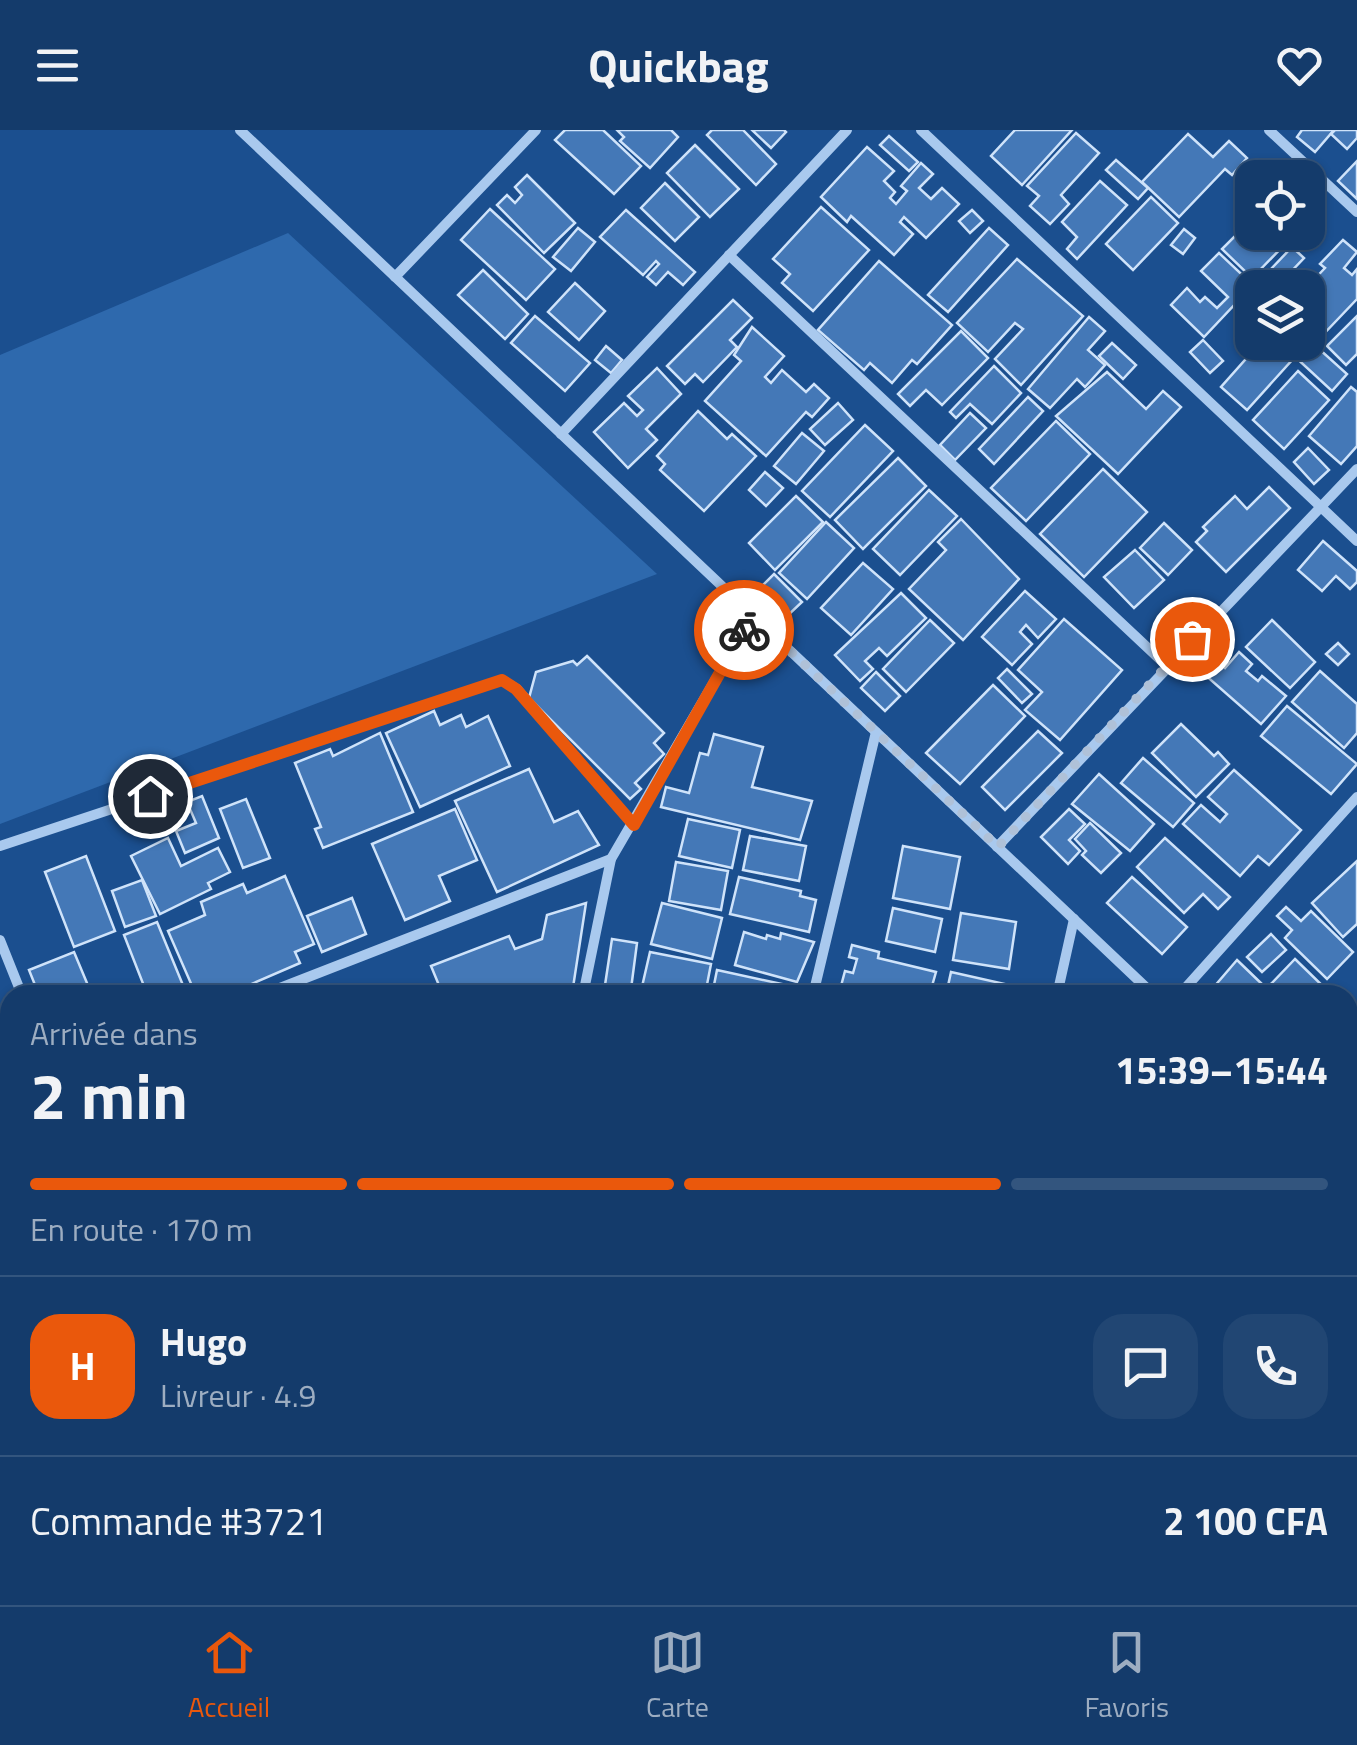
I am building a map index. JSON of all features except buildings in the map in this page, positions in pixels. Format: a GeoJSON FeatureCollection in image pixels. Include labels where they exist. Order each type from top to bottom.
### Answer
{"type":"FeatureCollection","features":[{"type":"Feature","properties":{"kind":"street"},"geometry":{"type":"LineString","coordinates":[[240,130],[1143,985]]}},
{"type":"Feature","properties":{"kind":"street"},"geometry":{"type":"LineString","coordinates":[[395,277],[536,130]]}},
{"type":"Feature","properties":{"kind":"street"},"geometry":{"type":"LineString","coordinates":[[561,434],[848,130]]}},
{"type":"Feature","properties":{"kind":"street"},"geometry":{"type":"LineString","coordinates":[[921,130],[1357,540]]}},
{"type":"Feature","properties":{"kind":"street"},"geometry":{"type":"LineString","coordinates":[[1269,130],[1357,212]]}},
{"type":"Feature","properties":{"kind":"street"},"geometry":{"type":"LineString","coordinates":[[729,255],[1166,665]]}},
{"type":"Feature","properties":{"kind":"street"},"geometry":{"type":"LineString","coordinates":[[998,847],[1166,665],[1357,469]]}},
{"type":"Feature","properties":{"kind":"street"},"geometry":{"type":"LineString","coordinates":[[584,985],[612,859],[752,615]]}},
{"type":"Feature","properties":{"kind":"street"},"geometry":{"type":"LineString","coordinates":[[0,846],[502,680],[516,689],[634,825]]}},
{"type":"Feature","properties":{"kind":"street"},"geometry":{"type":"LineString","coordinates":[[815,985],[876,732]]}},
{"type":"Feature","properties":{"kind":"street"},"geometry":{"type":"LineString","coordinates":[[1188,985],[1357,797]]}},
{"type":"Feature","properties":{"kind":"street"},"geometry":{"type":"LineString","coordinates":[[288,985],[612,859]]}},
{"type":"Feature","properties":{"kind":"street"},"geometry":{"type":"LineString","coordinates":[[1059,985],[1074,919]]}},
{"type":"Feature","properties":{"kind":"street"},"geometry":{"type":"LineString","coordinates":[[0,940],[18,985]]}},
{"type":"Feature","properties":{"kind":"shaded area"},"geometry":{"type":"Polygon","coordinates":[[[288,233],[657,574],[0,824],[0,355],[288,233]]]}},
{"type":"Feature","properties":{"kind":"way so far"},"geometry":{"type":"LineString","coordinates":[[744,630],[752,615],[998,847],[1192,639]]}},
{"type":"Feature","properties":{"kind":"route"},"geometry":{"type":"LineString","coordinates":[[150,796],[486,682],[502,680],[516,689],[634,825],[744,630]]}}]}
